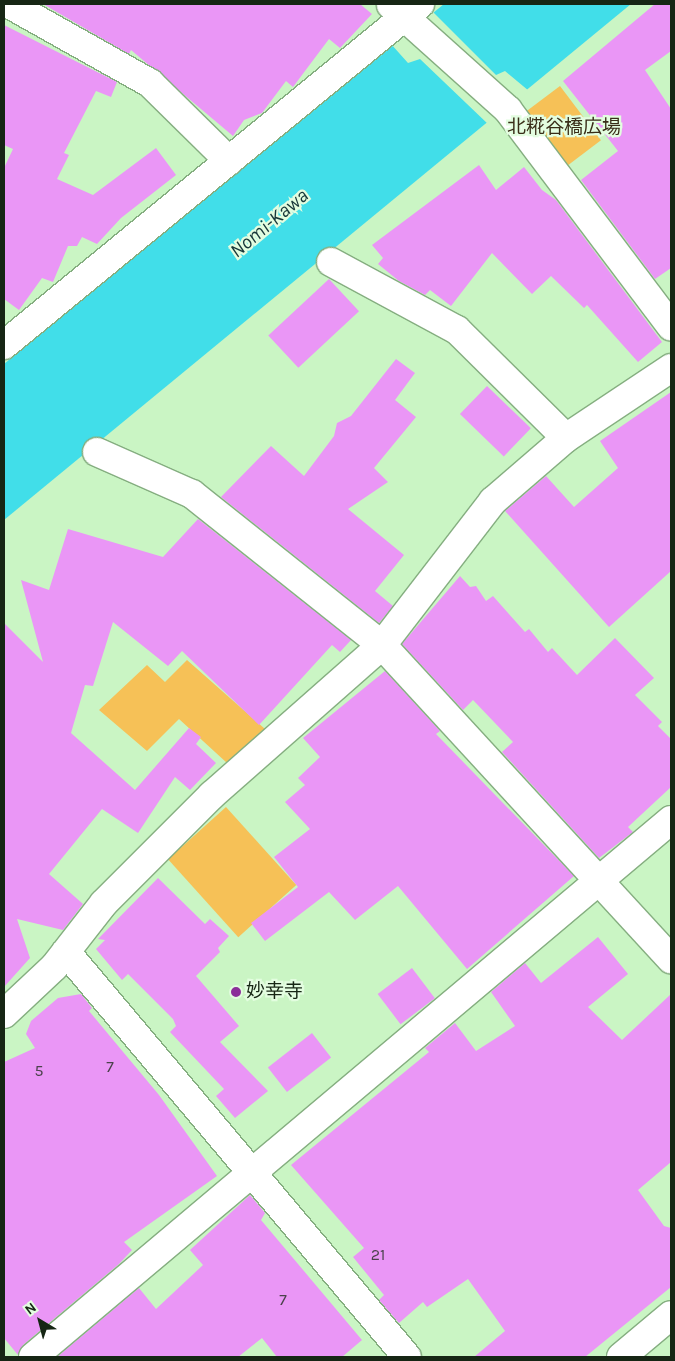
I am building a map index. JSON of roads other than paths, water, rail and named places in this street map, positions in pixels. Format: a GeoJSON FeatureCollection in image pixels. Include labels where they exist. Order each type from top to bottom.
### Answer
{"type":"FeatureCollection","features":[{"type":"Feature","properties":{"kind":"street"},"geometry":{"type":"LineString","coordinates":[[9,4],[150,83],[229,161]]}},
{"type":"Feature","properties":{"kind":"street"},"geometry":{"type":"LineString","coordinates":[[4,344],[229,161],[407,11],[508,110],[671,326]]}},
{"type":"Feature","properties":{"kind":"street"},"geometry":{"type":"LineString","coordinates":[[330,262],[458,330],[566,438]]}},
{"type":"Feature","properties":{"kind":"street"},"geometry":{"type":"LineString","coordinates":[[4,1014],[66,952],[104,903],[212,795],[382,645],[493,501],[566,438],[671,368]]}},
{"type":"Feature","properties":{"kind":"street"},"geometry":{"type":"LineString","coordinates":[[97,452],[192,494],[382,645],[671,959]]}},
{"type":"Feature","properties":{"kind":"street"},"geometry":{"type":"LineString","coordinates":[[33,1357],[253,1171],[601,882],[671,820]]}},
{"type":"Feature","properties":{"kind":"street"},"geometry":{"type":"LineString","coordinates":[[66,952],[253,1171],[407,1357]]}},
{"type":"Feature","properties":{"kind":"street"},"geometry":{"type":"LineString","coordinates":[[621,1357],[671,1316]]}},
{"type":"Feature","properties":{"kind":"water","name":"Nomi-Kawa"},"geometry":{"type":"Polygon","coordinates":[[[444,4],[631,4],[4,520],[4,364],[444,4]]]}},
{"type":"Feature","properties":{"kind":"place","name":"妙幸寺"},"geometry":{"type":"Point","coordinates":[236,992]}},
{"type":"Feature","properties":{"kind":"park label","name":"北糀谷橋広場"},"geometry":{"type":"Point","coordinates":[564,128]}}]}
